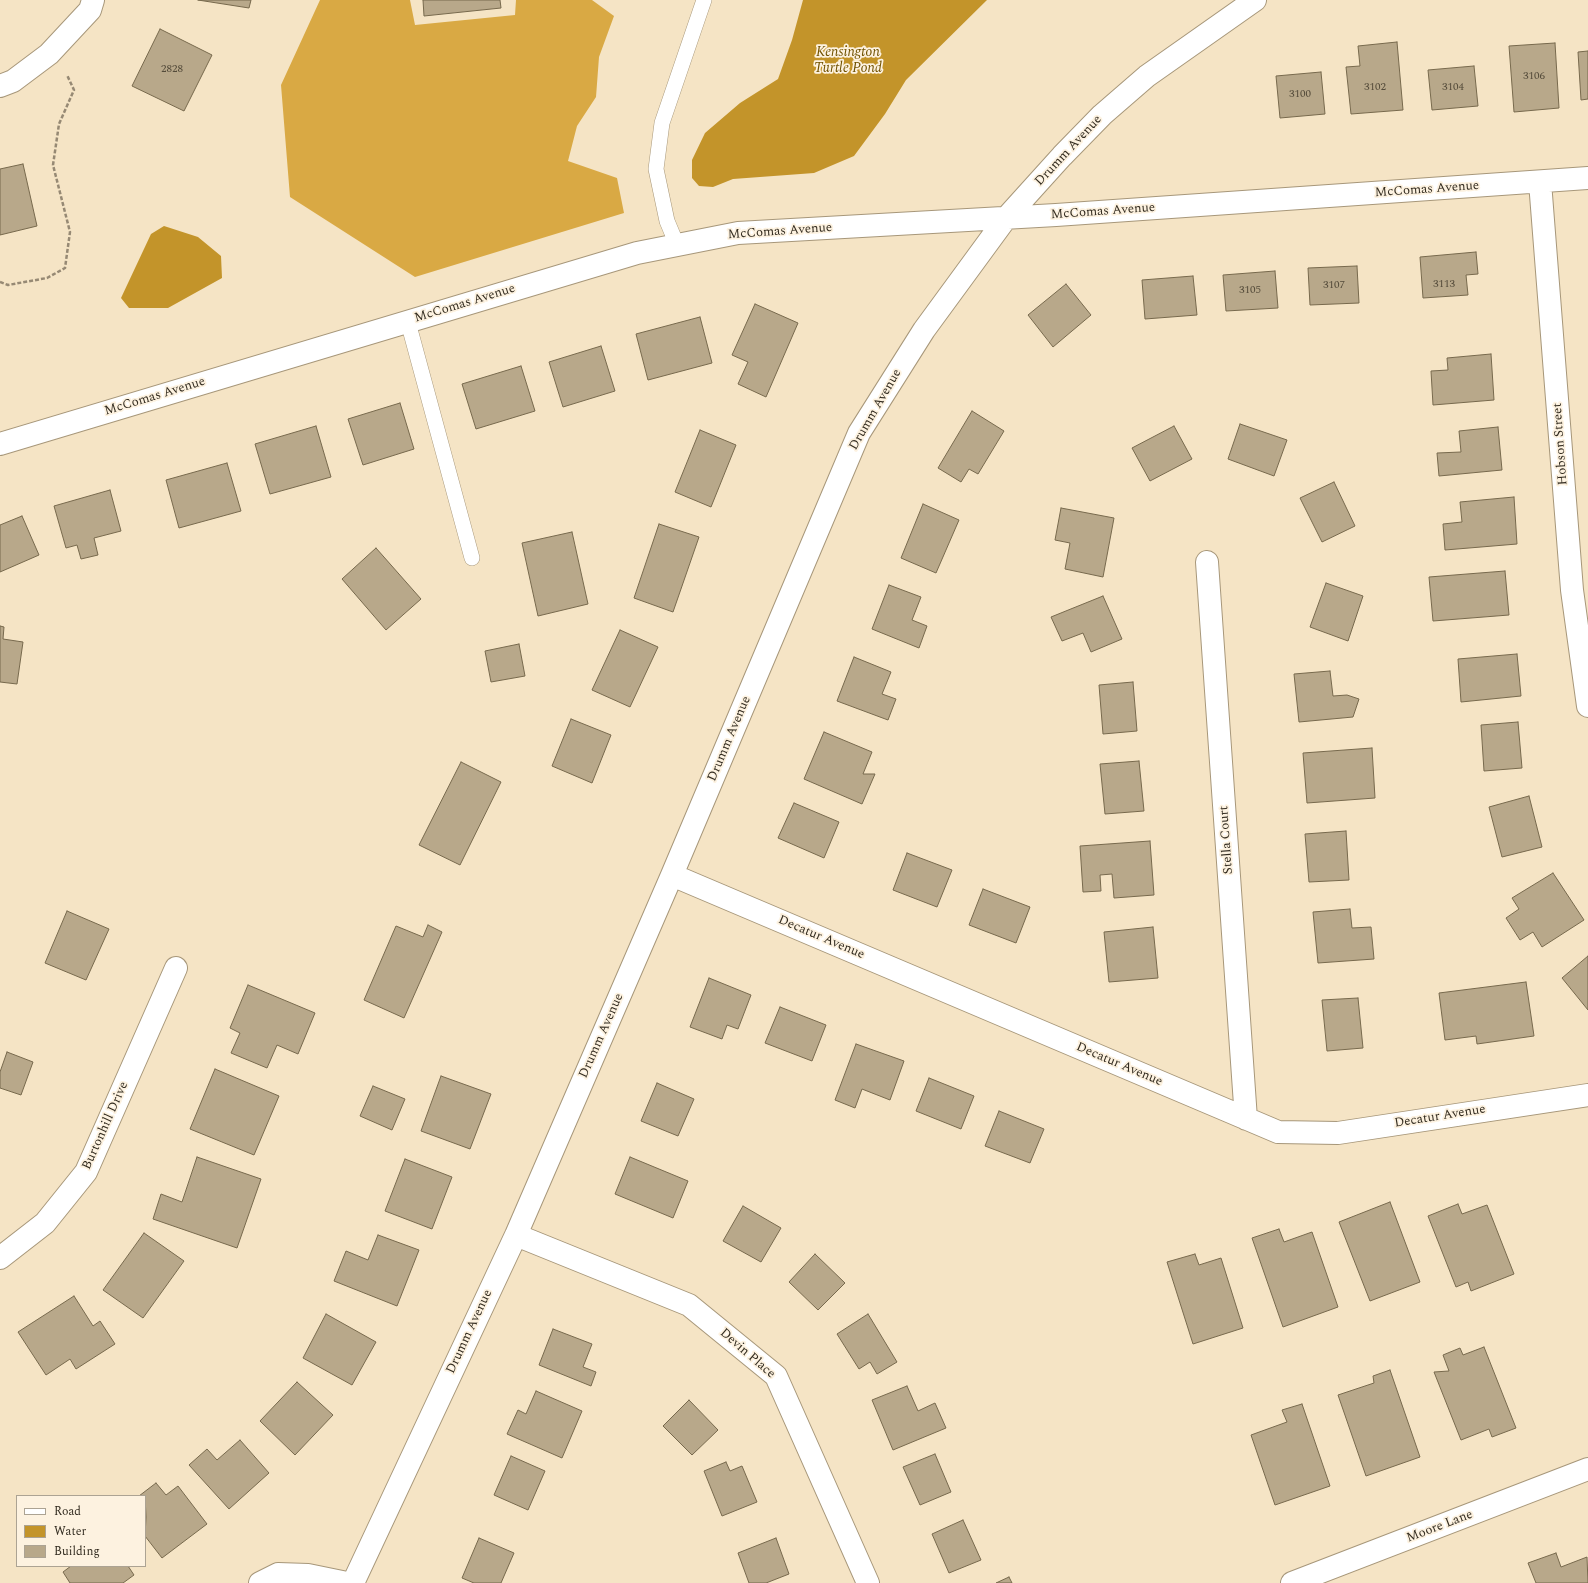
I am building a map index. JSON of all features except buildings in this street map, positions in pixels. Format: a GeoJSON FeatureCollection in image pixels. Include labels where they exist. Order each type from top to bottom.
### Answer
{"type":"FeatureCollection","features":[{"type":"Feature","properties":{"kind":"street"},"geometry":{"type":"LineString","coordinates":[[0,86],[13,81],[49,54],[90,10],[93,0]]}},
{"type":"Feature","properties":{"kind":"street","name":"Drumm Avenue"},"geometry":{"type":"LineString","coordinates":[[354,1583],[516,1235],[672,875],[859,433],[924,330],[1006,218],[1102,115],[1147,76],[1255,0]]}},
{"type":"Feature","properties":{"kind":"street","name":"McComas Avenue"},"geometry":{"type":"LineString","coordinates":[[0,444],[637,253],[738,233],[1006,218],[1588,178]]}},
{"type":"Feature","properties":{"kind":"street","name":"Hobson Street"},"geometry":{"type":"LineString","coordinates":[[1540,182],[1572,590],[1588,706]]}},
{"type":"Feature","properties":{"kind":"street","name":"Stella Court"},"geometry":{"type":"LineString","coordinates":[[1208,562],[1246,1119]]}},
{"type":"Feature","properties":{"kind":"street","name":"Decatur Avenue"},"geometry":{"type":"LineString","coordinates":[[672,875],[1278,1132],[1338,1133],[1588,1095]]}},
{"type":"Feature","properties":{"kind":"street","name":"Burtonhill Drive"},"geometry":{"type":"LineString","coordinates":[[0,1258],[45,1223],[86,1172],[176,968]]}},
{"type":"Feature","properties":{"kind":"street","name":"Devin Place"},"geometry":{"type":"LineString","coordinates":[[516,1235],[689,1306],[776,1376],[868,1583]]}},
{"type":"Feature","properties":{"kind":"street","name":"Moore Lane"},"geometry":{"type":"LineString","coordinates":[[1292,1583],[1588,1469]]}},
{"type":"Feature","properties":{"kind":"street"},"geometry":{"type":"LineString","coordinates":[[260,1583],[278,1574],[308,1575],[347,1583]]}},
{"type":"Feature","properties":{"kind":"lane"},"geometry":{"type":"LineString","coordinates":[[677,245],[667,221],[656,168],[662,123],[704,0]]}},
{"type":"Feature","properties":{"kind":"lane"},"geometry":{"type":"LineString","coordinates":[[408,322],[472,558]]}},
{"type":"Feature","properties":{"kind":"path"},"geometry":{"type":"LineString","coordinates":[[0,282],[8,285],[47,278],[65,268],[70,232],[53,165],[58,124],[74,90],[65,70]]}},
{"type":"Feature","properties":{"kind":"shaded area"},"geometry":{"type":"Polygon","coordinates":[[[320,0],[410,0],[415,25],[515,15],[516,0],[592,0],[614,16],[599,57],[596,97],[577,126],[568,161],[617,178],[624,213],[415,277],[290,197],[281,85],[320,0]]]}},
{"type":"Feature","properties":{"kind":"water","name":"Kensington Turtle Pond"},"geometry":{"type":"Polygon","coordinates":[[[803,0],[987,0],[906,80],[885,114],[854,156],[814,173],[733,179],[713,187],[699,186],[692,178],[692,160],[705,133],[740,103],[778,79],[792,40],[803,0]]]}},
{"type":"Feature","properties":{"kind":"water"},"geometry":{"type":"Polygon","coordinates":[[[164,226],[198,237],[221,256],[222,278],[168,308],[129,308],[121,298],[151,234],[164,226]]]}}]}
